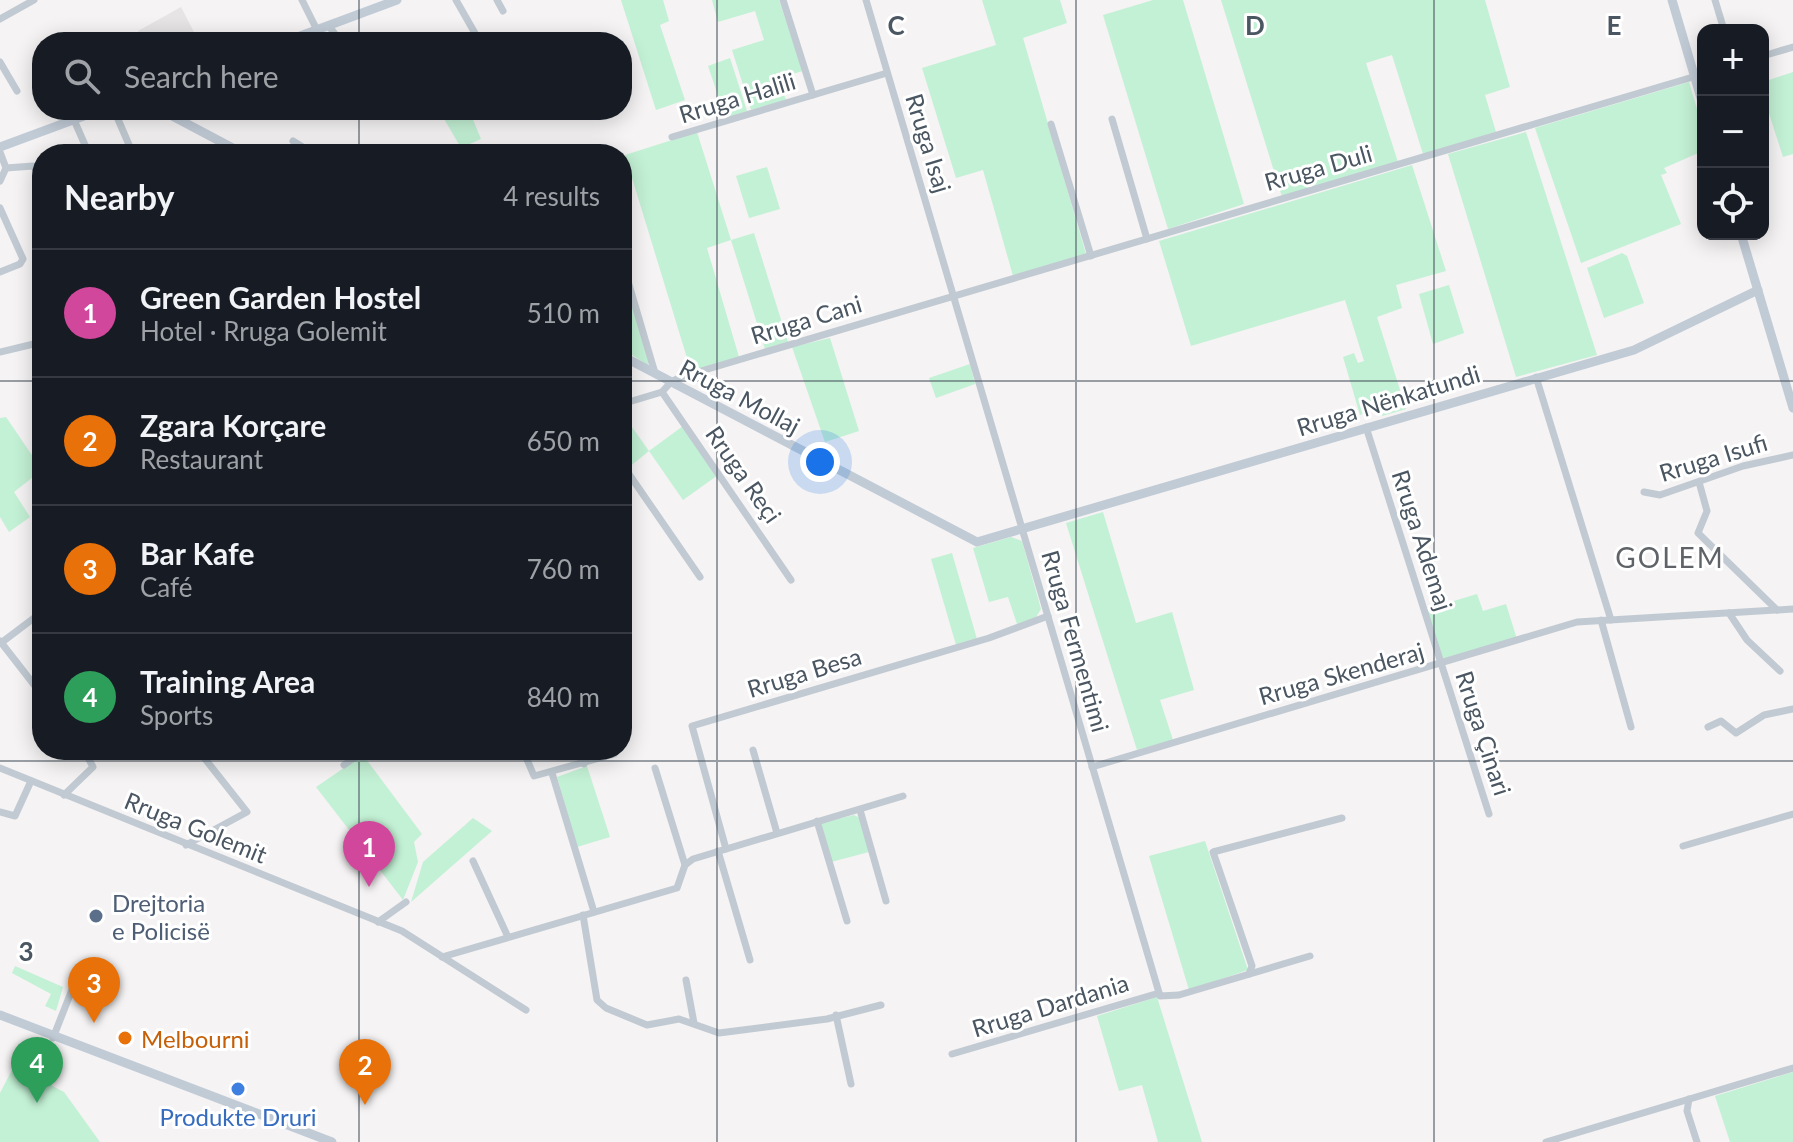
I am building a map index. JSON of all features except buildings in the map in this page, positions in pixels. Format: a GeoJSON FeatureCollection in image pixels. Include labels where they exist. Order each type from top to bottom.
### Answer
{"type":"FeatureCollection","features":[{"type":"Feature","properties":{"kind":"street"},"geometry":{"type":"LineString","coordinates":[[0,19],[34,0]]}},
{"type":"Feature","properties":{"kind":"street"},"geometry":{"type":"LineString","coordinates":[[302,0],[317,30]]}},
{"type":"Feature","properties":{"kind":"street"},"geometry":{"type":"LineString","coordinates":[[312,32],[366,6],[397,0]]}},
{"type":"Feature","properties":{"kind":"street"},"geometry":{"type":"LineString","coordinates":[[456,0],[474,32]]}},
{"type":"Feature","properties":{"kind":"street"},"geometry":{"type":"LineString","coordinates":[[497,0],[503,11]]}},
{"type":"Feature","properties":{"kind":"street","name":"Rruga Halili"},"geometry":{"type":"LineString","coordinates":[[783,0],[813,95]]}},
{"type":"Feature","properties":{"kind":"street","name":"Rruga Isaj"},"geometry":{"type":"LineString","coordinates":[[866,0],[954,296]]}},
{"type":"Feature","properties":{"kind":"street"},"geometry":{"type":"LineString","coordinates":[[1672,0],[1697,70]]}},
{"type":"Feature","properties":{"kind":"street"},"geometry":{"type":"LineString","coordinates":[[1715,0],[1722,24]]}},
{"type":"Feature","properties":{"kind":"street"},"geometry":{"type":"LineString","coordinates":[[328,25],[333,32]]}},
{"type":"Feature","properties":{"kind":"street"},"geometry":{"type":"LineString","coordinates":[[1769,54],[1793,47]]}},
{"type":"Feature","properties":{"kind":"street"},"geometry":{"type":"LineString","coordinates":[[0,62],[17,91]]}},
{"type":"Feature","properties":{"kind":"street","name":"Rruga Halili"},"geometry":{"type":"LineString","coordinates":[[672,137],[887,73]]}},
{"type":"Feature","properties":{"kind":"street","name":"Rruga Duli"},"geometry":{"type":"LineString","coordinates":[[954,296],[1697,77]]}},
{"type":"Feature","properties":{"kind":"street"},"geometry":{"type":"LineString","coordinates":[[1112,119],[1147,239]]}},
{"type":"Feature","properties":{"kind":"street"},"geometry":{"type":"LineString","coordinates":[[0,181],[6,168],[0,149],[74,120],[85,144]]}},
{"type":"Feature","properties":{"kind":"street"},"geometry":{"type":"LineString","coordinates":[[118,120],[129,144]]}},
{"type":"Feature","properties":{"kind":"street"},"geometry":{"type":"LineString","coordinates":[[180,120],[225,144]]}},
{"type":"Feature","properties":{"kind":"street"},"geometry":{"type":"LineString","coordinates":[[1051,124],[1091,256]]}},
{"type":"Feature","properties":{"kind":"street"},"geometry":{"type":"LineString","coordinates":[[293,141],[298,144]]}},
{"type":"Feature","properties":{"kind":"street"},"geometry":{"type":"LineString","coordinates":[[6,168],[32,166]]}},
{"type":"Feature","properties":{"kind":"street"},"geometry":{"type":"LineString","coordinates":[[0,208],[23,259],[20,264],[0,272]]}},
{"type":"Feature","properties":{"kind":"street"},"geometry":{"type":"LineString","coordinates":[[1743,240],[1793,408]]}},
{"type":"Feature","properties":{"kind":"street","name":"Rruga Nënkatundi"},"geometry":{"type":"LineString","coordinates":[[1023,530],[1651,344],[1758,290]]}},
{"type":"Feature","properties":{"kind":"street","name":"Rruga Mollaj"},"geometry":{"type":"LineString","coordinates":[[632,295],[655,373]]}},
{"type":"Feature","properties":{"kind":"street","name":"Rruga Cani"},"geometry":{"type":"LineString","coordinates":[[671,382],[954,296]]}},
{"type":"Feature","properties":{"kind":"street","name":"Rruga Fermentimi"},"geometry":{"type":"LineString","coordinates":[[954,296],[1160,994]]}},
{"type":"Feature","properties":{"kind":"street"},"geometry":{"type":"LineString","coordinates":[[0,352],[32,344]]}},
{"type":"Feature","properties":{"kind":"street","name":"Rruga Mollaj"},"geometry":{"type":"LineString","coordinates":[[632,361],[967,540],[977,542],[1023,530]]}},
{"type":"Feature","properties":{"kind":"street"},"geometry":{"type":"LineString","coordinates":[[1536,377],[1606,620],[1631,727]]}},
{"type":"Feature","properties":{"kind":"street"},"geometry":{"type":"LineString","coordinates":[[632,401],[662,392],[671,382]]}},
{"type":"Feature","properties":{"kind":"street","name":"Rruga Reçi"},"geometry":{"type":"LineString","coordinates":[[662,392],[791,580]]}},
{"type":"Feature","properties":{"kind":"street","name":"Rruga Ademaj"},"geometry":{"type":"LineString","coordinates":[[1366,427],[1442,665]]}},
{"type":"Feature","properties":{"kind":"street","name":"Rruga Isufi"},"geometry":{"type":"LineString","coordinates":[[1644,492],[1660,495],[1743,466],[1793,455]]}},
{"type":"Feature","properties":{"kind":"street"},"geometry":{"type":"LineString","coordinates":[[632,478],[700,577]]}},
{"type":"Feature","properties":{"kind":"street"},"geometry":{"type":"LineString","coordinates":[[1699,482],[1707,511],[1696,529],[1698,533],[1777,610]]}},
{"type":"Feature","properties":{"kind":"street","name":"Rruga Skenderaj"},"geometry":{"type":"LineString","coordinates":[[1092,767],[1442,665],[1577,622],[1793,609]]}},
{"type":"Feature","properties":{"kind":"street"},"geometry":{"type":"LineString","coordinates":[[1729,613],[1747,640],[1780,671]]}},
{"type":"Feature","properties":{"kind":"street","name":"Rruga Besa"},"geometry":{"type":"LineString","coordinates":[[722,850],[692,726],[989,638],[1048,616]]}},
{"type":"Feature","properties":{"kind":"street"},"geometry":{"type":"LineString","coordinates":[[32,619],[0,642],[32,682]]}},
{"type":"Feature","properties":{"kind":"street","name":"Rruga Çinari"},"geometry":{"type":"LineString","coordinates":[[1442,665],[1489,814]]}},
{"type":"Feature","properties":{"kind":"street"},"geometry":{"type":"LineString","coordinates":[[1708,727],[1721,721],[1736,733],[1764,715],[1793,709]]}},
{"type":"Feature","properties":{"kind":"street"},"geometry":{"type":"LineString","coordinates":[[753,750],[777,833]]}},
{"type":"Feature","properties":{"kind":"street"},"geometry":{"type":"LineString","coordinates":[[64,795],[93,767],[89,760]]}},
{"type":"Feature","properties":{"kind":"street"},"geometry":{"type":"LineString","coordinates":[[186,845],[247,812],[206,760]]}},
{"type":"Feature","properties":{"kind":"street"},"geometry":{"type":"LineString","coordinates":[[344,765],[351,760]]}},
{"type":"Feature","properties":{"kind":"street"},"geometry":{"type":"LineString","coordinates":[[527,760],[534,776],[596,760]]}},
{"type":"Feature","properties":{"kind":"street"},"geometry":{"type":"LineString","coordinates":[[583,760],[584,764]]}},
{"type":"Feature","properties":{"kind":"street","name":"Rruga Golemit"},"geometry":{"type":"LineString","coordinates":[[0,768],[402,931],[526,1010]]}},
{"type":"Feature","properties":{"kind":"street"},"geometry":{"type":"LineString","coordinates":[[442,957],[677,888],[685,865],[655,768]]}},
{"type":"Feature","properties":{"kind":"street"},"geometry":{"type":"LineString","coordinates":[[552,773],[594,912]]}},
{"type":"Feature","properties":{"kind":"street"},"geometry":{"type":"LineString","coordinates":[[0,812],[15,816],[31,781]]}},
{"type":"Feature","properties":{"kind":"street"},"geometry":{"type":"LineString","coordinates":[[685,865],[722,850],[903,796]]}},
{"type":"Feature","properties":{"kind":"street"},"geometry":{"type":"LineString","coordinates":[[860,810],[886,901]]}},
{"type":"Feature","properties":{"kind":"street"},"geometry":{"type":"LineString","coordinates":[[1683,846],[1793,814]]}},
{"type":"Feature","properties":{"kind":"street"},"geometry":{"type":"LineString","coordinates":[[1249,974],[1252,966],[1213,852],[1342,818]]}},
{"type":"Feature","properties":{"kind":"street"},"geometry":{"type":"LineString","coordinates":[[817,821],[847,921]]}},
{"type":"Feature","properties":{"kind":"street"},"geometry":{"type":"LineString","coordinates":[[722,850],[750,960]]}},
{"type":"Feature","properties":{"kind":"street"},"geometry":{"type":"LineString","coordinates":[[473,861],[508,937]]}},
{"type":"Feature","properties":{"kind":"street"},"geometry":{"type":"LineString","coordinates":[[378,922],[406,902]]}},
{"type":"Feature","properties":{"kind":"street"},"geometry":{"type":"LineString","coordinates":[[583,915],[601,1005],[647,1025],[661,1024],[671,1019],[694,1023],[719,1033],[881,1005]]}},
{"type":"Feature","properties":{"kind":"street","name":"Rruga Dardania"},"geometry":{"type":"LineString","coordinates":[[952,1054],[1160,994],[1179,995],[1310,956]]}},
{"type":"Feature","properties":{"kind":"street"},"geometry":{"type":"LineString","coordinates":[[686,980],[694,1023]]}},
{"type":"Feature","properties":{"kind":"street"},"geometry":{"type":"LineString","coordinates":[[53,1038],[75,982]]}},
{"type":"Feature","properties":{"kind":"street"},"geometry":{"type":"LineString","coordinates":[[0,1015],[53,1038],[332,1142]]}},
{"type":"Feature","properties":{"kind":"street"},"geometry":{"type":"LineString","coordinates":[[836,1015],[851,1084]]}},
{"type":"Feature","properties":{"kind":"street"},"geometry":{"type":"LineString","coordinates":[[1546,1142],[1793,1068]]}},
{"type":"Feature","properties":{"kind":"street"},"geometry":{"type":"LineString","coordinates":[[1689,1099],[1687,1111],[1697,1142]]}},
{"type":"Feature","properties":{"kind":"shaded area"},"geometry":{"type":"Polygon","coordinates":[[[181,7],[194,32],[139,32],[181,7]]]}},
{"type":"Feature","properties":{"kind":"green space"},"geometry":{"type":"Polygon","coordinates":[[[621,0],[663,0],[669,21],[660,25],[685,100],[656,110],[621,0]]]}},
{"type":"Feature","properties":{"kind":"green space"},"geometry":{"type":"Polygon","coordinates":[[[712,0],[779,0],[803,71],[778,78],[786,100],[751,110],[732,50],[764,40],[755,11],[718,22],[712,0]]]}},
{"type":"Feature","properties":{"kind":"green space"},"geometry":{"type":"Polygon","coordinates":[[[982,0],[1060,0],[1067,23],[1023,38],[1086,254],[1013,276],[983,170],[956,178],[922,68],[996,45],[982,0]]]}},
{"type":"Feature","properties":{"kind":"green space"},"geometry":{"type":"Polygon","coordinates":[[[1153,0],[1183,0],[1244,204],[1168,229],[1103,15],[1153,0]]]}},
{"type":"Feature","properties":{"kind":"green space"},"geometry":{"type":"Polygon","coordinates":[[[1221,0],[1485,0],[1510,87],[1485,95],[1496,132],[1423,154],[1392,55],[1366,63],[1398,162],[1282,197],[1221,0]]]}},
{"type":"Feature","properties":{"kind":"green space"},"geometry":{"type":"Polygon","coordinates":[[[730,58],[747,111],[726,119],[708,66],[730,58]]]}},
{"type":"Feature","properties":{"kind":"green space"},"geometry":{"type":"Polygon","coordinates":[[[1793,72],[1793,154],[1783,157],[1769,114],[1769,80],[1793,72]]]}},
{"type":"Feature","properties":{"kind":"green space"},"geometry":{"type":"Polygon","coordinates":[[[1689,82],[1697,109],[1697,154],[1664,168],[1667,173],[1661,175],[1681,224],[1581,263],[1535,128],[1689,82]]]}},
{"type":"Feature","properties":{"kind":"green space"},"geometry":{"type":"Polygon","coordinates":[[[445,120],[473,120],[481,139],[470,144],[459,144],[445,120]]]}},
{"type":"Feature","properties":{"kind":"green space"},"geometry":{"type":"Polygon","coordinates":[[[697,132],[731,240],[707,248],[739,357],[691,371],[632,178],[632,153],[697,132]]]}},
{"type":"Feature","properties":{"kind":"green space"},"geometry":{"type":"Polygon","coordinates":[[[1526,132],[1597,355],[1516,377],[1448,154],[1526,132]]]}},
{"type":"Feature","properties":{"kind":"green space"},"geometry":{"type":"Polygon","coordinates":[[[1412,165],[1446,271],[1396,285],[1402,308],[1377,317],[1406,409],[1382,416],[1378,408],[1360,415],[1343,357],[1354,353],[1358,363],[1364,361],[1345,300],[1191,346],[1159,241],[1412,165]]]}},
{"type":"Feature","properties":{"kind":"green space"},"geometry":{"type":"Polygon","coordinates":[[[767,167],[780,209],[749,218],[736,176],[767,167]]]}},
{"type":"Feature","properties":{"kind":"green space"},"geometry":{"type":"Polygon","coordinates":[[[754,233],[788,342],[765,349],[731,240],[754,233]]]}},
{"type":"Feature","properties":{"kind":"green space"},"geometry":{"type":"Polygon","coordinates":[[[1622,253],[1627,256],[1644,303],[1604,318],[1587,268],[1622,253]]]}},
{"type":"Feature","properties":{"kind":"green space"},"geometry":{"type":"Polygon","coordinates":[[[1449,285],[1464,333],[1433,344],[1419,294],[1449,285]]]}},
{"type":"Feature","properties":{"kind":"green space"},"geometry":{"type":"Polygon","coordinates":[[[632,304],[649,363],[647,365],[632,355],[632,304]]]}},
{"type":"Feature","properties":{"kind":"green space"},"geometry":{"type":"Polygon","coordinates":[[[830,338],[859,431],[825,442],[792,347],[830,338]]]}},
{"type":"Feature","properties":{"kind":"green space"},"geometry":{"type":"Polygon","coordinates":[[[970,364],[975,384],[936,398],[929,378],[970,364]]]}},
{"type":"Feature","properties":{"kind":"green space"},"geometry":{"type":"Polygon","coordinates":[[[6,417],[32,455],[32,478],[14,492],[30,517],[9,532],[0,517],[0,418],[6,417]]]}},
{"type":"Feature","properties":{"kind":"green space"},"geometry":{"type":"Polygon","coordinates":[[[683,426],[718,475],[683,500],[649,451],[683,426]]]}},
{"type":"Feature","properties":{"kind":"green space"},"geometry":{"type":"Polygon","coordinates":[[[632,427],[649,451],[632,465],[632,427]]]}},
{"type":"Feature","properties":{"kind":"green space"},"geometry":{"type":"Polygon","coordinates":[[[1103,512],[1136,623],[1172,612],[1194,690],[1160,700],[1173,740],[1137,750],[1066,523],[1103,512]]]}},
{"type":"Feature","properties":{"kind":"green space"},"geometry":{"type":"Polygon","coordinates":[[[1011,537],[1022,541],[1041,609],[1035,619],[1017,624],[1008,597],[989,602],[973,548],[1011,537]]]}},
{"type":"Feature","properties":{"kind":"green space"},"geometry":{"type":"Polygon","coordinates":[[[952,553],[977,639],[956,645],[931,559],[952,553]]]}},
{"type":"Feature","properties":{"kind":"green space"},"geometry":{"type":"Polygon","coordinates":[[[1477,594],[1483,611],[1506,604],[1517,639],[1442,659],[1427,609],[1477,594]]]}},
{"type":"Feature","properties":{"kind":"green space"},"geometry":{"type":"Polygon","coordinates":[[[356,760],[367,760],[422,834],[414,842],[418,862],[403,900],[316,787],[356,760]]]}},
{"type":"Feature","properties":{"kind":"green space"},"geometry":{"type":"Polygon","coordinates":[[[587,766],[610,837],[577,847],[557,777],[587,766]]]}},
{"type":"Feature","properties":{"kind":"green space"},"geometry":{"type":"Polygon","coordinates":[[[854,815],[860,818],[869,852],[831,862],[821,823],[854,815]]]}},
{"type":"Feature","properties":{"kind":"green space"},"geometry":{"type":"Polygon","coordinates":[[[473,818],[492,831],[411,902],[423,862],[473,818]]]}},
{"type":"Feature","properties":{"kind":"green space"},"geometry":{"type":"Polygon","coordinates":[[[1205,841],[1248,970],[1189,990],[1149,856],[1205,841]]]}},
{"type":"Feature","properties":{"kind":"green space"},"geometry":{"type":"Polygon","coordinates":[[[15,966],[63,987],[56,1011],[45,1006],[51,994],[12,973],[15,966]]]}},
{"type":"Feature","properties":{"kind":"green space"},"geometry":{"type":"Polygon","coordinates":[[[1157,997],[1202,1142],[1158,1142],[1142,1085],[1119,1091],[1097,1016],[1157,997]]]}},
{"type":"Feature","properties":{"kind":"green space"},"geometry":{"type":"Polygon","coordinates":[[[14,1066],[64,1092],[100,1142],[0,1142],[0,1093],[14,1066]]]}},
{"type":"Feature","properties":{"kind":"green space"},"geometry":{"type":"Polygon","coordinates":[[[1793,1072],[1793,1142],[1730,1142],[1715,1096],[1793,1072]]]}},
{"type":"Feature","properties":{"kind":"place","name":"Green Garden Hostel"},"geometry":{"type":"Point","coordinates":[369,887]}},
{"type":"Feature","properties":{"kind":"place","name":"Drejtoria e Policisë"},"geometry":{"type":"Point","coordinates":[96,916]}},
{"type":"Feature","properties":{"kind":"place","name":"Bar Kafe"},"geometry":{"type":"Point","coordinates":[94,1023]}},
{"type":"Feature","properties":{"kind":"place","name":"Melbourni"},"geometry":{"type":"Point","coordinates":[125,1038]}},
{"type":"Feature","properties":{"kind":"place","name":"Produkte Druri"},"geometry":{"type":"Point","coordinates":[238,1089]}},
{"type":"Feature","properties":{"kind":"place","name":"Training Area"},"geometry":{"type":"Point","coordinates":[37,1103]}},
{"type":"Feature","properties":{"kind":"place","name":"Zgara Korçare"},"geometry":{"type":"Point","coordinates":[365,1105]}},
{"type":"Feature","properties":{"kind":"district","name":"GOLEM"},"geometry":{"type":"Point","coordinates":[1670,557]}}]}
